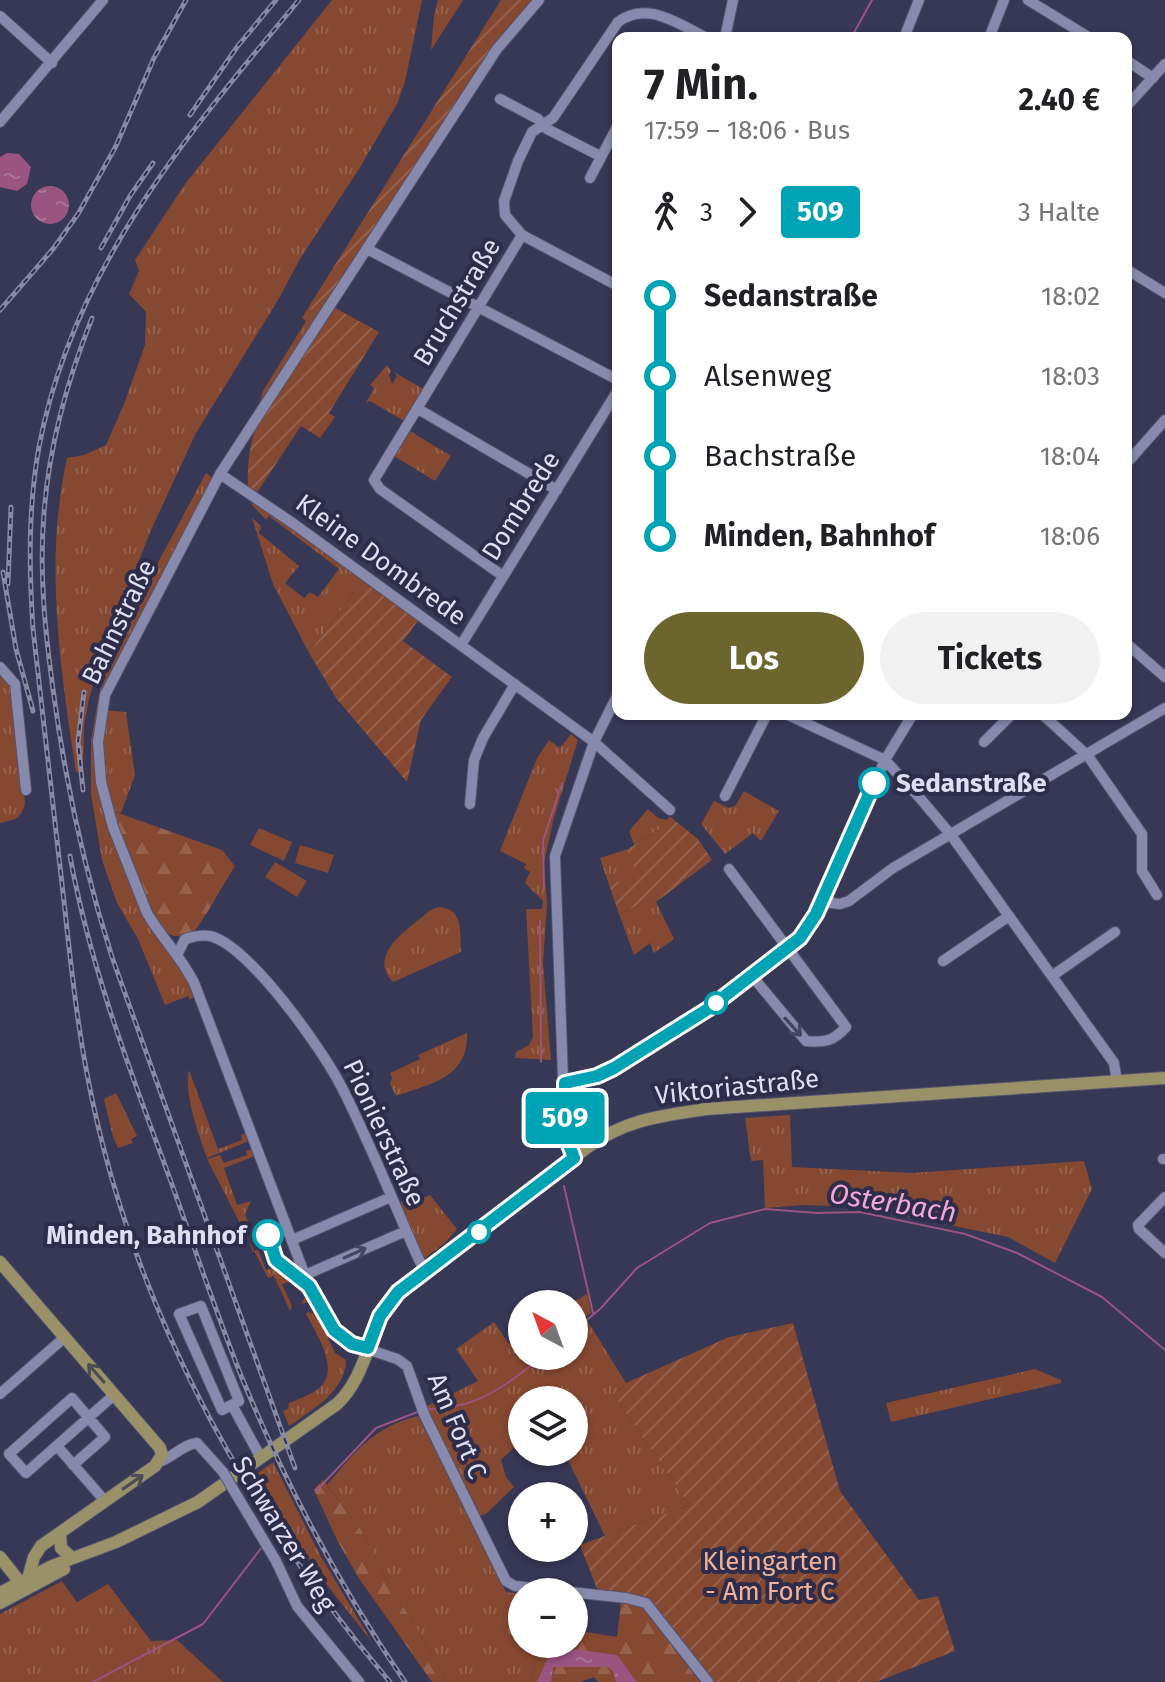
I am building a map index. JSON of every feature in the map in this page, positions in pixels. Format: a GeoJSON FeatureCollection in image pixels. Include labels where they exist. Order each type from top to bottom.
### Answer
{"type":"FeatureCollection","features":[{"type":"Feature","properties":{"kind":"main road","name":"Viktoriastraße"},"geometry":{"type":"LineString","coordinates":[[25,1583],[198,1502],[342,1399],[362,1365],[380,1316],[390,1301],[589,1146],[635,1121],[706,1109],[1165,1078]]}},
{"type":"Feature","properties":{"kind":"main road"},"geometry":{"type":"LineString","coordinates":[[0,1262],[160,1448],[162,1455],[159,1462],[41,1546],[25,1583],[0,1603]]}},
{"type":"Feature","properties":{"kind":"main road"},"geometry":{"type":"LineString","coordinates":[[60,1533],[61,1548],[72,1558]]}},
{"type":"Feature","properties":{"kind":"main road","name":"Viktoriastraße"},"geometry":{"type":"LineString","coordinates":[[25,1583],[72,1558],[94,1551]]}},
{"type":"Feature","properties":{"kind":"main road"},"geometry":{"type":"LineString","coordinates":[[4,1563],[32,1561]]}},
{"type":"Feature","properties":{"kind":"main road"},"geometry":{"type":"LineString","coordinates":[[4,1563],[25,1583]]}},
{"type":"Feature","properties":{"kind":"main road"},"geometry":{"type":"LineString","coordinates":[[0,1593],[5,1581],[4,1563]]}},
{"type":"Feature","properties":{"kind":"main road"},"geometry":{"type":"LineString","coordinates":[[0,1593],[25,1583]]}},
{"type":"Feature","properties":{"kind":"street"},"geometry":{"type":"LineString","coordinates":[[0,122],[103,0]]}},
{"type":"Feature","properties":{"kind":"street","name":"Bahnstraße"},"geometry":{"type":"LineString","coordinates":[[368,1348],[352,1344],[334,1330],[305,1275],[195,985],[178,953],[147,913],[113,827],[101,782],[98,742],[105,695],[220,474],[497,49],[539,0]]}},
{"type":"Feature","properties":{"kind":"street"},"geometry":{"type":"LineString","coordinates":[[726,32],[733,0]]}},
{"type":"Feature","properties":{"kind":"street"},"geometry":{"type":"LineString","coordinates":[[906,32],[919,0]]}},
{"type":"Feature","properties":{"kind":"street"},"geometry":{"type":"LineString","coordinates":[[991,32],[1004,0]]}},
{"type":"Feature","properties":{"kind":"street"},"geometry":{"type":"LineString","coordinates":[[1028,0],[1080,32]]}},
{"type":"Feature","properties":{"kind":"street","name":"Bruchstraße"},"geometry":{"type":"LineString","coordinates":[[503,576],[380,489],[374,483],[375,476],[522,235],[505,215],[504,201],[532,132],[553,118],[618,22],[627,14],[636,11],[658,13],[695,32]]}},
{"type":"Feature","properties":{"kind":"street"},"geometry":{"type":"LineString","coordinates":[[0,16],[52,63]]}},
{"type":"Feature","properties":{"kind":"street"},"geometry":{"type":"LineString","coordinates":[[1132,64],[1153,78]]}},
{"type":"Feature","properties":{"kind":"street"},"geometry":{"type":"LineString","coordinates":[[1132,101],[1165,64]]}},
{"type":"Feature","properties":{"kind":"street"},"geometry":{"type":"LineString","coordinates":[[500,99],[600,156]]}},
{"type":"Feature","properties":{"kind":"street"},"geometry":{"type":"LineString","coordinates":[[590,178],[612,135]]}},
{"type":"Feature","properties":{"kind":"street"},"geometry":{"type":"LineString","coordinates":[[522,235],[612,283]]}},
{"type":"Feature","properties":{"kind":"street"},"geometry":{"type":"LineString","coordinates":[[367,249],[612,377]]}},
{"type":"Feature","properties":{"kind":"street"},"geometry":{"type":"LineString","coordinates":[[1132,273],[1165,293]]}},
{"type":"Feature","properties":{"kind":"street","name":"Dombrede"},"geometry":{"type":"LineString","coordinates":[[461,645],[612,400]]}},
{"type":"Feature","properties":{"kind":"street"},"geometry":{"type":"LineString","coordinates":[[418,409],[557,490]]}},
{"type":"Feature","properties":{"kind":"street"},"geometry":{"type":"LineString","coordinates":[[1132,457],[1165,420]]}},
{"type":"Feature","properties":{"kind":"street","name":"Kleine Dombrede"},"geometry":{"type":"LineString","coordinates":[[220,474],[294,524],[594,742],[670,810]]}},
{"type":"Feature","properties":{"kind":"street"},"geometry":{"type":"LineString","coordinates":[[1132,648],[1165,677]]}},
{"type":"Feature","properties":{"kind":"street"},"geometry":{"type":"LineString","coordinates":[[0,667],[15,684],[26,790]]}},
{"type":"Feature","properties":{"kind":"street"},"geometry":{"type":"LineString","coordinates":[[470,804],[474,760],[483,738],[515,684]]}},
{"type":"Feature","properties":{"kind":"street"},"geometry":{"type":"LineString","coordinates":[[574,1158],[565,1134],[555,856],[594,742],[612,706]]}},
{"type":"Feature","properties":{"kind":"street"},"geometry":{"type":"LineString","coordinates":[[822,902],[840,904],[849,901],[878,878],[1163,713]]}},
{"type":"Feature","properties":{"kind":"street"},"geometry":{"type":"LineString","coordinates":[[725,796],[764,720]]}},
{"type":"Feature","properties":{"kind":"street"},"geometry":{"type":"LineString","coordinates":[[799,720],[885,760],[951,835],[1114,1063],[1117,1082]]}},
{"type":"Feature","properties":{"kind":"street"},"geometry":{"type":"LineString","coordinates":[[565,1083],[597,1076],[614,1068],[708,1009],[788,948],[808,927],[885,760],[909,720]]}},
{"type":"Feature","properties":{"kind":"street"},"geometry":{"type":"LineString","coordinates":[[984,742],[1006,720]]}},
{"type":"Feature","properties":{"kind":"street"},"geometry":{"type":"LineString","coordinates":[[1049,720],[1088,756],[1142,834],[1142,871],[1157,895]]}},
{"type":"Feature","properties":{"kind":"street"},"geometry":{"type":"LineString","coordinates":[[729,869],[846,1027],[836,1038],[822,1042],[806,1041],[752,976]]}},
{"type":"Feature","properties":{"kind":"street"},"geometry":{"type":"LineString","coordinates":[[943,961],[1009,916]]}},
{"type":"Feature","properties":{"kind":"street"},"geometry":{"type":"LineString","coordinates":[[1052,976],[1115,932]]}},
{"type":"Feature","properties":{"kind":"street","name":"Pionierstraße"},"geometry":{"type":"LineString","coordinates":[[165,939],[199,935],[218,938],[273,987],[342,1086],[426,1271]]}},
{"type":"Feature","properties":{"kind":"street"},"geometry":{"type":"LineString","coordinates":[[178,953],[185,939]]}},
{"type":"Feature","properties":{"kind":"street"},"geometry":{"type":"LineString","coordinates":[[565,1083],[580,1131],[589,1146]]}},
{"type":"Feature","properties":{"kind":"street"},"geometry":{"type":"LineString","coordinates":[[292,1240],[391,1197]]}},
{"type":"Feature","properties":{"kind":"street"},"geometry":{"type":"LineString","coordinates":[[1165,1197],[1138,1225],[1165,1253]]}},
{"type":"Feature","properties":{"kind":"street"},"geometry":{"type":"LineString","coordinates":[[305,1275],[406,1231]]}},
{"type":"Feature","properties":{"kind":"street"},"geometry":{"type":"LineString","coordinates":[[201,1306],[239,1401],[232,1405],[222,1410],[179,1314],[201,1306]]}},
{"type":"Feature","properties":{"kind":"street"},"geometry":{"type":"LineString","coordinates":[[0,1394],[65,1337]]}},
{"type":"Feature","properties":{"kind":"street","name":"Am Fort C"},"geometry":{"type":"LineString","coordinates":[[368,1348],[405,1363],[422,1411],[506,1581],[515,1586],[646,1603],[708,1682]]}},
{"type":"Feature","properties":{"kind":"street"},"geometry":{"type":"LineString","coordinates":[[73,1465],[105,1437],[89,1418],[72,1398],[9,1454],[26,1473],[89,1418],[114,1395]]}},
{"type":"Feature","properties":{"kind":"street"},"geometry":{"type":"LineString","coordinates":[[232,1405],[261,1458]]}},
{"type":"Feature","properties":{"kind":"street","name":"Schwarzer Weg"},"geometry":{"type":"LineString","coordinates":[[159,1462],[170,1458],[188,1444],[197,1443],[223,1472],[276,1561],[297,1606],[359,1682]]}},
{"type":"Feature","properties":{"kind":"street"},"geometry":{"type":"LineString","coordinates":[[57,1446],[105,1501]]}},
{"type":"Feature","properties":{"kind":"green space"},"geometry":{"type":"Polygon","coordinates":[[[332,0],[422,0],[405,82],[397,104],[359,169],[300,259],[196,433],[151,530],[110,633],[89,698],[84,725],[83,771],[76,772],[57,615],[56,536],[67,458],[84,455],[106,445],[145,345],[146,312],[129,294],[139,271],[135,260],[185,184],[332,0]]]}},
{"type":"Feature","properties":{"kind":"green space"},"geometry":{"type":"Polygon","coordinates":[[[438,0],[463,0],[431,50],[434,16],[438,0]]]}},
{"type":"Feature","properties":{"kind":"green space"},"geometry":{"type":"Polygon","coordinates":[[[501,0],[538,0],[497,49],[319,315],[308,308],[501,0]]]}},
{"type":"Feature","properties":{"kind":"green space"},"geometry":{"type":"Polygon","coordinates":[[[332,306],[379,332],[329,413],[335,417],[320,438],[301,426],[256,494],[248,488],[248,465],[256,427],[332,306]]]}},
{"type":"Feature","properties":{"kind":"green space"},"geometry":{"type":"Polygon","coordinates":[[[308,308],[319,315],[257,411],[263,391],[306,321],[302,318],[308,308]]]}},
{"type":"Feature","properties":{"kind":"green space"},"geometry":{"type":"Polygon","coordinates":[[[387,365],[392,384],[397,376],[394,372],[423,389],[404,421],[370,401],[366,403],[374,388],[370,385],[387,365]]]}},
{"type":"Feature","properties":{"kind":"green space"},"geometry":{"type":"Polygon","coordinates":[[[410,431],[451,456],[435,481],[394,456],[410,431]]]}},
{"type":"Feature","properties":{"kind":"green space"},"geometry":{"type":"Polygon","coordinates":[[[206,473],[214,479],[100,710],[126,712],[135,775],[121,813],[113,811],[143,915],[178,962],[195,996],[165,1005],[138,939],[117,903],[102,860],[91,794],[91,740],[99,693],[108,667],[155,568],[206,473]]]}},
{"type":"Feature","properties":{"kind":"green space"},"geometry":{"type":"Polygon","coordinates":[[[253,501],[364,579],[309,653],[273,584],[252,518],[261,526],[259,533],[299,566],[285,583],[304,598],[310,592],[318,597],[339,569],[269,516],[266,520],[252,505],[253,501]]]}},
{"type":"Feature","properties":{"kind":"green space"},"geometry":{"type":"Polygon","coordinates":[[[364,579],[420,618],[403,641],[452,677],[421,720],[407,782],[336,698],[309,653],[364,579]]]}},
{"type":"Feature","properties":{"kind":"green space"},"geometry":{"type":"Polygon","coordinates":[[[0,671],[14,691],[25,803],[17,818],[0,823],[0,671]]]}},
{"type":"Feature","properties":{"kind":"green space"},"geometry":{"type":"Polygon","coordinates":[[[571,734],[578,740],[553,821],[544,863],[547,904],[543,964],[551,1060],[515,1058],[516,1052],[529,1045],[533,1037],[526,909],[542,909],[543,901],[525,883],[530,872],[524,868],[526,864],[500,851],[537,758],[549,740],[560,748],[571,734]]]}},
{"type":"Feature","properties":{"kind":"green space"},"geometry":{"type":"Polygon","coordinates":[[[744,791],[779,811],[761,841],[753,833],[725,854],[701,824],[714,801],[729,808],[736,805],[744,791]]]}},
{"type":"Feature","properties":{"kind":"green space"},"geometry":{"type":"Polygon","coordinates":[[[648,809],[658,818],[667,820],[670,816],[674,820],[634,845],[629,831],[648,809]]]}},
{"type":"Feature","properties":{"kind":"green space"},"geometry":{"type":"Polygon","coordinates":[[[113,811],[222,850],[235,866],[192,934],[173,936],[160,925],[135,876],[113,811]]]}},
{"type":"Feature","properties":{"kind":"green space"},"geometry":{"type":"Polygon","coordinates":[[[674,820],[698,839],[712,860],[656,902],[654,898],[619,914],[609,885],[636,875],[628,849],[674,820]]]}},
{"type":"Feature","properties":{"kind":"green space"},"geometry":{"type":"Polygon","coordinates":[[[259,828],[292,842],[284,861],[250,845],[259,828]]]}},
{"type":"Feature","properties":{"kind":"green space"},"geometry":{"type":"Polygon","coordinates":[[[300,845],[334,855],[328,873],[295,863],[300,845]]]}},
{"type":"Feature","properties":{"kind":"green space"},"geometry":{"type":"Polygon","coordinates":[[[628,849],[637,875],[609,885],[600,858],[628,849]]]}},
{"type":"Feature","properties":{"kind":"green space"},"geometry":{"type":"Polygon","coordinates":[[[275,862],[307,881],[297,897],[265,877],[275,862]]]}},
{"type":"Feature","properties":{"kind":"green space"},"geometry":{"type":"Polygon","coordinates":[[[654,898],[674,939],[654,953],[650,943],[634,955],[619,914],[654,898]]]}},
{"type":"Feature","properties":{"kind":"green space"},"geometry":{"type":"Polygon","coordinates":[[[438,907],[446,908],[456,916],[461,952],[393,982],[384,962],[387,952],[402,934],[438,907]]]}},
{"type":"Feature","properties":{"kind":"green space"},"geometry":{"type":"Polygon","coordinates":[[[467,1033],[462,1060],[454,1070],[434,1083],[396,1096],[390,1084],[390,1073],[420,1059],[418,1055],[467,1033]]]}},
{"type":"Feature","properties":{"kind":"green space"},"geometry":{"type":"Polygon","coordinates":[[[189,1070],[218,1149],[242,1140],[241,1135],[245,1133],[249,1141],[207,1158],[190,1101],[189,1070]]]}},
{"type":"Feature","properties":{"kind":"green space"},"geometry":{"type":"Polygon","coordinates":[[[116,1093],[137,1136],[131,1139],[133,1143],[118,1148],[104,1099],[116,1093]]]}},
{"type":"Feature","properties":{"kind":"green space"},"geometry":{"type":"Polygon","coordinates":[[[790,1115],[792,1167],[912,1173],[1084,1161],[1092,1189],[1055,1263],[1008,1237],[859,1207],[804,1205],[765,1208],[763,1160],[751,1161],[745,1118],[790,1115]]]}},
{"type":"Feature","properties":{"kind":"green space"},"geometry":{"type":"Polygon","coordinates":[[[253,1149],[255,1156],[224,1168],[237,1205],[251,1201],[245,1214],[250,1227],[245,1230],[249,1241],[207,1159],[220,1155],[224,1163],[247,1155],[246,1151],[253,1149]]]}},
{"type":"Feature","properties":{"kind":"green space"},"geometry":{"type":"Polygon","coordinates":[[[430,1195],[457,1229],[424,1259],[399,1205],[403,1199],[406,1205],[430,1195]]]}},
{"type":"Feature","properties":{"kind":"green space"},"geometry":{"type":"Polygon","coordinates":[[[258,1250],[266,1270],[273,1268],[308,1296],[308,1302],[301,1304],[306,1296],[289,1282],[282,1284],[292,1306],[290,1311],[274,1276],[268,1278],[254,1251],[258,1250]]]}},
{"type":"Feature","properties":{"kind":"green space"},"geometry":{"type":"Polygon","coordinates":[[[306,1314],[317,1314],[335,1353],[346,1360],[334,1390],[289,1426],[283,1411],[288,1409],[289,1403],[318,1389],[328,1372],[325,1352],[306,1314]]]}},
{"type":"Feature","properties":{"kind":"green space"},"geometry":{"type":"Polygon","coordinates":[[[494,1322],[508,1343],[508,1370],[588,1370],[588,1322],[626,1383],[614,1395],[689,1505],[605,1536],[588,1501],[588,1482],[579,1482],[571,1466],[588,1466],[588,1386],[508,1386],[508,1453],[501,1460],[510,1482],[508,1493],[486,1514],[479,1516],[425,1407],[478,1381],[456,1349],[494,1322]]]}},
{"type":"Feature","properties":{"kind":"green space","name":"Kleingarten - Am Fort C"},"geometry":{"type":"Polygon","coordinates":[[[793,1323],[840,1491],[919,1600],[938,1596],[955,1651],[876,1682],[713,1682],[646,1598],[597,1589],[587,1562],[588,1542],[689,1505],[614,1395],[626,1383],[729,1337],[793,1323]]]}},
{"type":"Feature","properties":{"kind":"green space"},"geometry":{"type":"Polygon","coordinates":[[[1035,1369],[1061,1380],[1061,1383],[891,1422],[886,1403],[1035,1369]]]}},
{"type":"Feature","properties":{"kind":"green space"},"geometry":{"type":"Polygon","coordinates":[[[418,1416],[508,1592],[508,1658],[538,1658],[529,1682],[448,1682],[362,1531],[327,1485],[366,1442],[402,1421],[418,1416]]]}},
{"type":"Feature","properties":{"kind":"green space"},"geometry":{"type":"Polygon","coordinates":[[[273,1462],[320,1555],[372,1642],[309,1562],[255,1475],[273,1462]]]}},
{"type":"Feature","properties":{"kind":"green space"},"geometry":{"type":"Polygon","coordinates":[[[323,1480],[362,1531],[448,1682],[432,1682],[358,1577],[314,1490],[323,1480]]]}},
{"type":"Feature","properties":{"kind":"green space"},"geometry":{"type":"Polygon","coordinates":[[[62,1581],[77,1602],[108,1584],[151,1641],[177,1640],[223,1682],[0,1682],[0,1614],[62,1581]]]}},
{"type":"Feature","properties":{"kind":"green space"},"geometry":{"type":"Polygon","coordinates":[[[621,1601],[643,1608],[700,1682],[598,1682],[594,1677],[580,1682],[529,1682],[538,1658],[588,1658],[588,1632],[617,1637],[621,1601]]]}},
{"type":"Feature","properties":{"kind":"water"},"geometry":{"type":"Polygon","coordinates":[[[7,153],[19,154],[31,167],[27,184],[17,191],[0,187],[0,157],[7,153]]]}},
{"type":"Feature","properties":{"kind":"water"},"geometry":{"type":"Polygon","coordinates":[[[50,186],[64,191],[69,205],[64,219],[50,224],[36,219],[31,205],[36,191],[50,186]]]}},
{"type":"Feature","properties":{"kind":"water"},"geometry":{"type":"Polygon","coordinates":[[[588,1651],[617,1655],[637,1682],[616,1682],[613,1671],[608,1667],[553,1667],[551,1682],[537,1682],[548,1658],[588,1658],[588,1651]]]}},
{"type":"Feature","properties":{"kind":"waterway"},"geometry":{"type":"LineString","coordinates":[[854,32],[872,0]]}},
{"type":"Feature","properties":{"kind":"waterway"},"geometry":{"type":"LineString","coordinates":[[544,888],[543,841],[562,783]]}},
{"type":"Feature","properties":{"kind":"waterway"},"geometry":{"type":"LineString","coordinates":[[540,921],[541,1062]]}},
{"type":"Feature","properties":{"kind":"waterway"},"geometry":{"type":"LineString","coordinates":[[564,1186],[593,1313]]}},
{"type":"Feature","properties":{"kind":"waterway","name":"Osterbach"},"geometry":{"type":"LineString","coordinates":[[588,1319],[637,1268],[710,1223],[765,1209],[860,1212],[965,1234],[1017,1253],[1102,1297],[1165,1350]]}},
{"type":"Feature","properties":{"kind":"waterway","name":"Osterbach"},"geometry":{"type":"LineString","coordinates":[[427,1410],[465,1404],[506,1384],[524,1370]]}},
{"type":"Feature","properties":{"kind":"waterway","name":"Osterbach"},"geometry":{"type":"LineString","coordinates":[[316,1491],[376,1428],[420,1411]]}},
{"type":"Feature","properties":{"kind":"waterway","name":"Osterbach"},"geometry":{"type":"LineString","coordinates":[[93,1682],[203,1624],[262,1547]]}},
{"type":"Feature","properties":{"kind":"railway"},"geometry":{"type":"LineString","coordinates":[[0,310],[53,249],[78,214],[116,146],[154,58],[186,0]]}},
{"type":"Feature","properties":{"kind":"railway"},"geometry":{"type":"LineString","coordinates":[[190,115],[237,47],[276,0]]}},
{"type":"Feature","properties":{"kind":"railway"},"geometry":{"type":"LineString","coordinates":[[299,0],[216,101],[139,207],[106,263],[78,321],[55,382],[35,470],[30,561],[33,629],[80,1033],[107,1162],[133,1243],[164,1323],[200,1400],[241,1474],[337,1616],[390,1682]]}},
{"type":"Feature","properties":{"kind":"railway"},"geometry":{"type":"LineString","coordinates":[[101,248],[153,163]]}},
{"type":"Feature","properties":{"kind":"railway"},"geometry":{"type":"LineString","coordinates":[[92,318],[60,414],[44,513],[45,623],[63,757],[84,858],[112,957],[295,1468]]}},
{"type":"Feature","properties":{"kind":"railway"},"geometry":{"type":"LineString","coordinates":[[8,584],[11,507]]}},
{"type":"Feature","properties":{"kind":"railway"},"geometry":{"type":"LineString","coordinates":[[3,572],[16,649],[33,711]]}},
{"type":"Feature","properties":{"kind":"railway"},"geometry":{"type":"LineString","coordinates":[[83,790],[78,742],[84,692]]}},
{"type":"Feature","properties":{"kind":"railway"},"geometry":{"type":"LineString","coordinates":[[70,856],[89,938],[126,1059],[242,1378],[316,1534],[358,1609],[405,1682]]}},
{"type":"Feature","properties":{"kind":"bus line","name":"509"},"geometry":{"type":"LineString","coordinates":[[268,1235],[276,1260],[309,1286],[334,1330],[352,1344],[368,1348],[380,1316],[398,1292],[574,1158],[565,1134],[565,1083],[597,1076],[614,1068],[708,1009],[800,938],[816,914],[874,783]]}},
{"type":"Feature","properties":{"kind":"place","name":"Sedanstraße"},"geometry":{"type":"Point","coordinates":[874,783]}},
{"type":"Feature","properties":{"kind":"place","name":"Minden, Bahnhof"},"geometry":{"type":"Point","coordinates":[268,1235]}}]}
